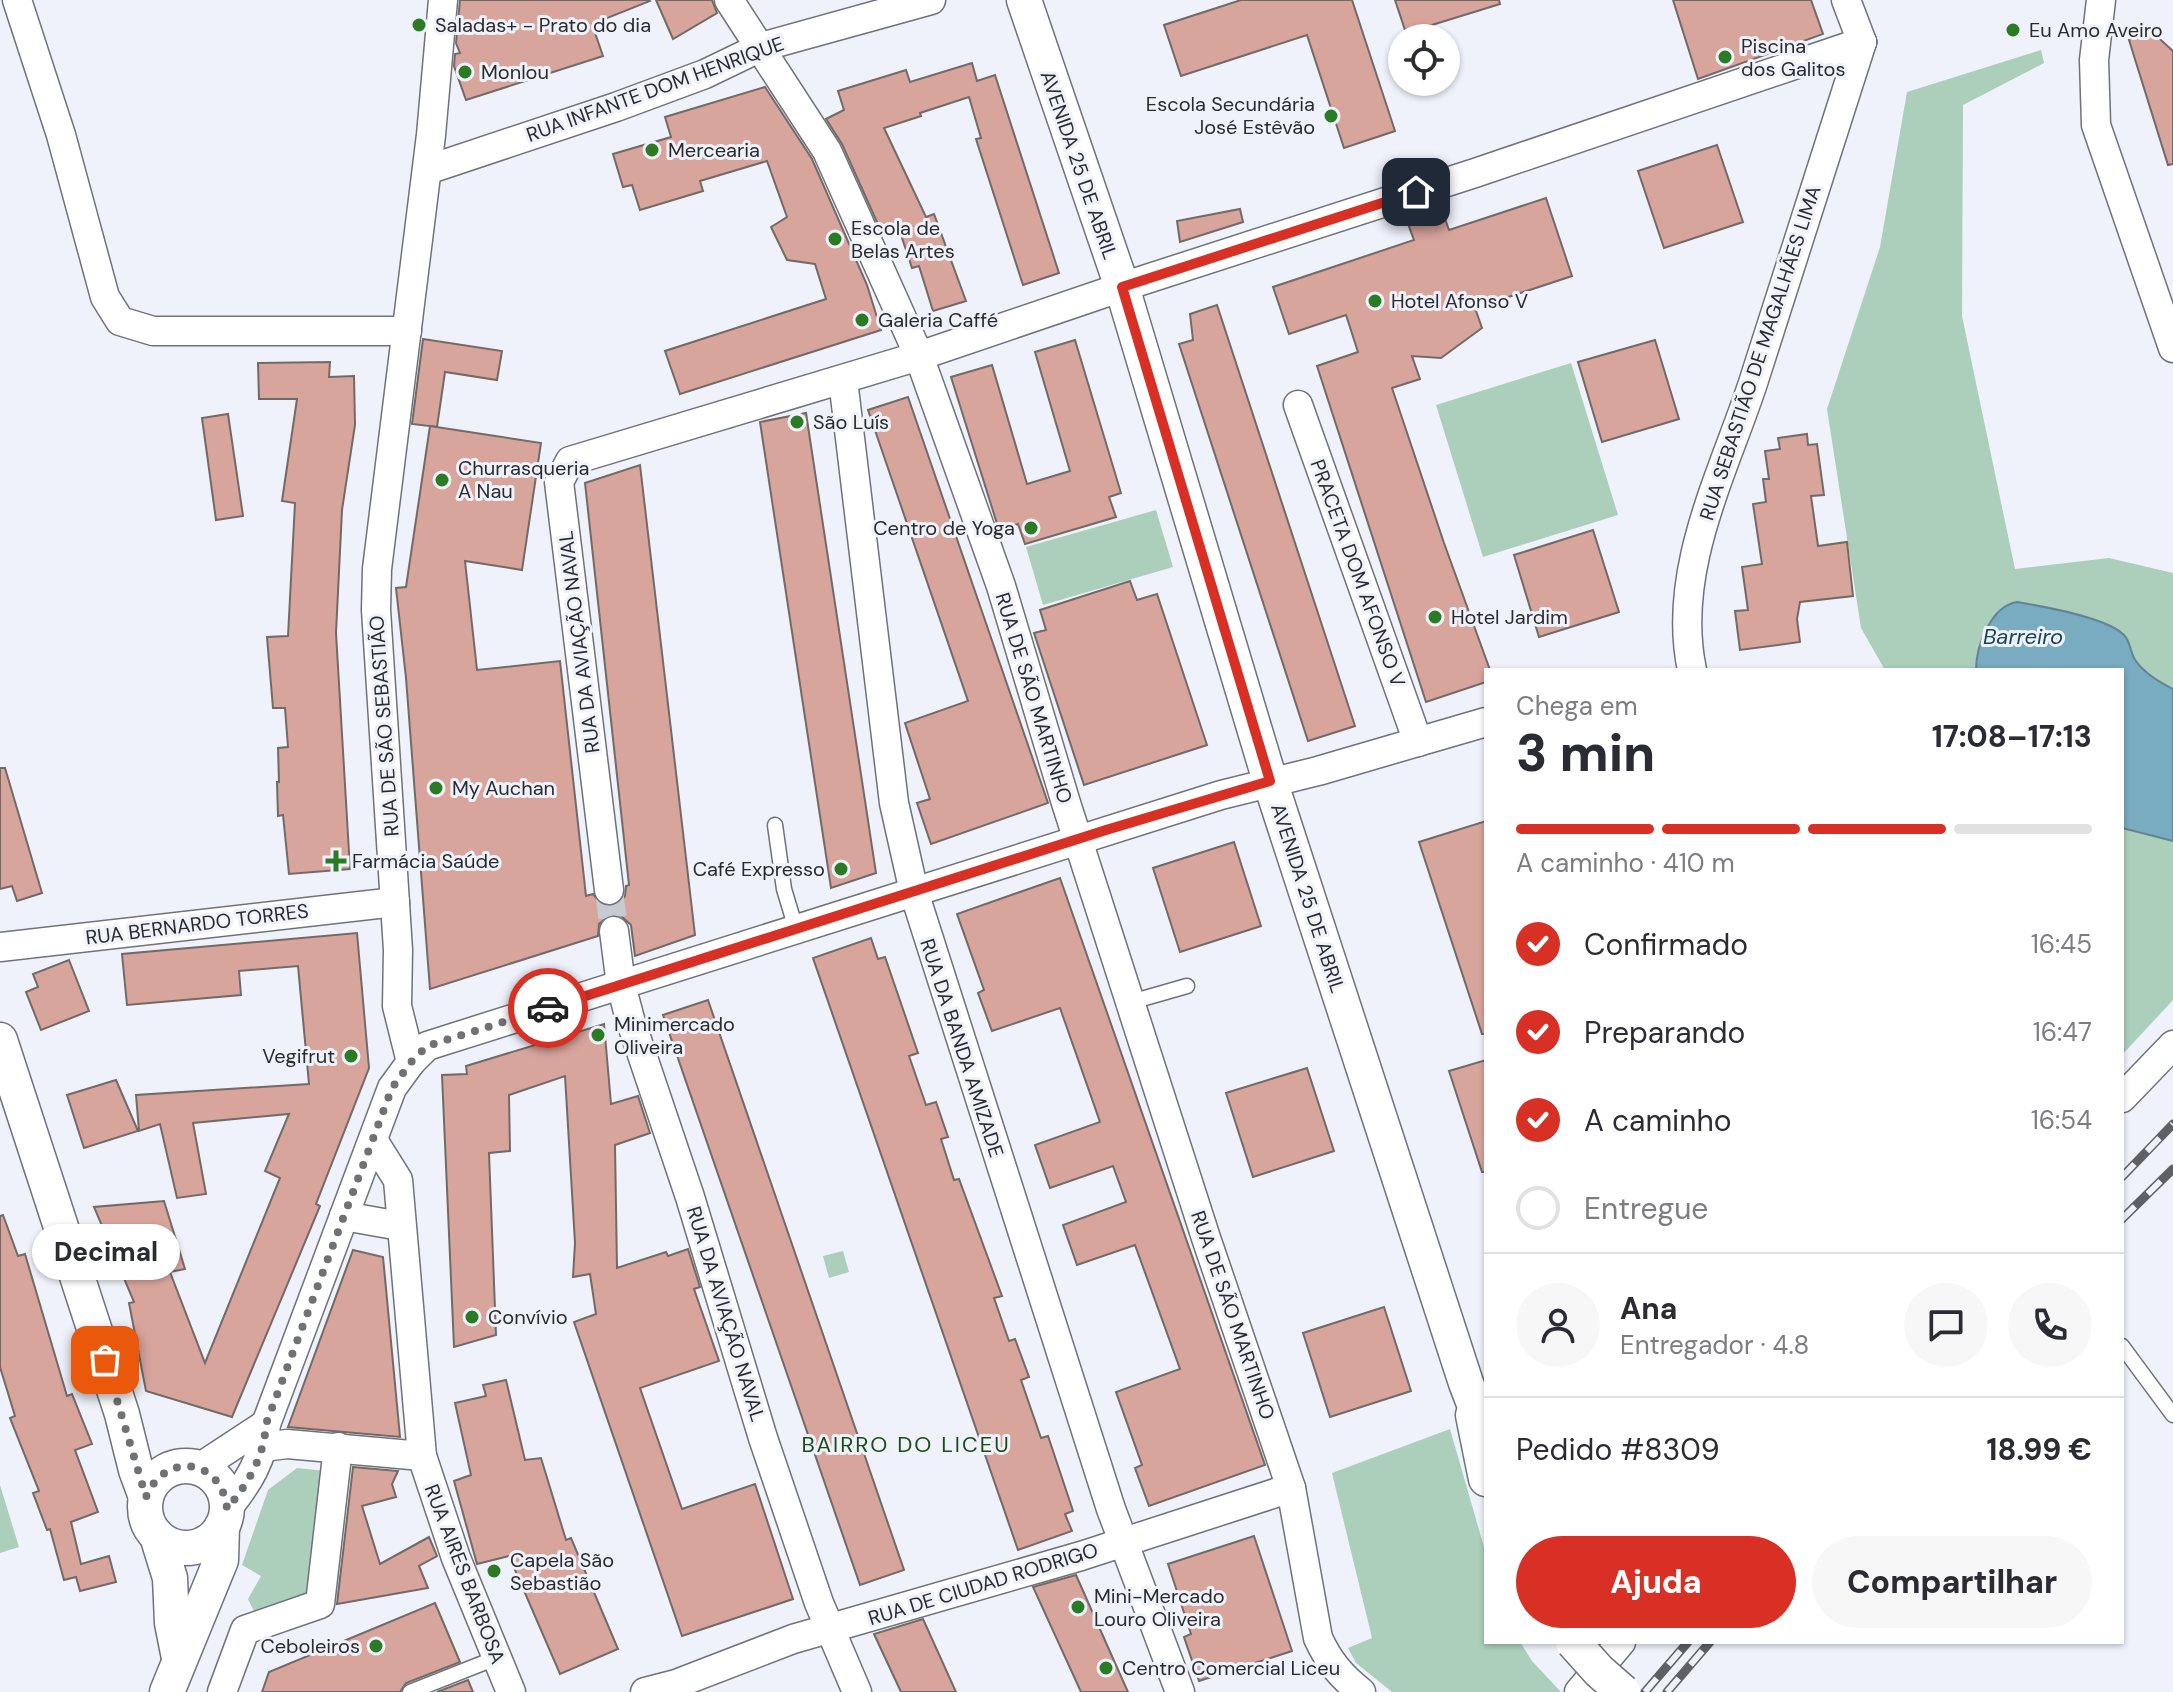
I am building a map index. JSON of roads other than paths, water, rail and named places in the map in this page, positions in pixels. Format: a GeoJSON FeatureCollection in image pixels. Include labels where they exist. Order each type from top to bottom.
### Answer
{"type":"FeatureCollection","features":[{"type":"Feature","properties":{"kind":"street"},"geometry":{"type":"LineString","coordinates":[[17,0],[52,106],[105,297],[120,321],[153,331],[407,331]]}},
{"type":"Feature","properties":{"kind":"street","name":"RUA DE SÃO SEBASTIÃO"},"geometry":{"type":"LineString","coordinates":[[411,1062],[397,1006],[395,902],[376,610],[377,569],[427,170],[443,0]]}},
{"type":"Feature","properties":{"kind":"street","name":"RUA DE SÃO MARTINHO"},"geometry":{"type":"LineString","coordinates":[[729,0],[827,151],[919,356],[1001,586],[1077,839],[1206,1238],[1291,1488],[1318,1638],[1340,1675],[1361,1692]]}},
{"type":"Feature","properties":{"kind":"street","name":"RUA INFANTE DOM HENRIQUE"},"geometry":{"type":"LineString","coordinates":[[427,170],[705,74],[761,47],[931,0]]}},
{"type":"Feature","properties":{"kind":"street","name":"AVENIDA 25 DE ABRIL"},"geometry":{"type":"LineString","coordinates":[[1024,0],[1122,287],[1270,781],[1466,1383],[1484,1430]]}},
{"type":"Feature","properties":{"kind":"street"},"geometry":{"type":"LineString","coordinates":[[1846,0],[1862,42]]}},
{"type":"Feature","properties":{"kind":"street"},"geometry":{"type":"LineString","coordinates":[[2101,0],[2094,60],[2096,125],[2173,348]]}},
{"type":"Feature","properties":{"kind":"street","name":"RUA DA AVIAÇÃO NAVAL"},"geometry":{"type":"LineString","coordinates":[[609,890],[559,482],[570,461],[919,356],[1862,42]]}},
{"type":"Feature","properties":{"kind":"street","name":"RUA SEBASTIÃO DE MAGALHÃES LIMA"},"geometry":{"type":"LineString","coordinates":[[1687,668],[1692,573],[1702,529],[1749,395],[1862,42]]}},
{"type":"Feature","properties":{"kind":"street","name":"RUA DA BANDA AMIZADE"},"geometry":{"type":"LineString","coordinates":[[843,380],[894,803],[914,892],[1122,1541],[1180,1692]]}},
{"type":"Feature","properties":{"kind":"street","name":"PRACETA DOM AFONSO V"},"geometry":{"type":"LineString","coordinates":[[1298,405],[1418,742]]}},
{"type":"Feature","properties":{"kind":"street"},"geometry":{"type":"LineString","coordinates":[[157,1536],[179,1548],[192,1548],[215,1536],[245,1486],[392,1088],[427,1046],[1077,839],[1270,781],[1318,771],[1484,723]]}},
{"type":"Feature","properties":{"kind":"street","name":"RUA BERNARDO TORRES"},"geometry":{"type":"LineString","coordinates":[[0,947],[395,902]]}},
{"type":"Feature","properties":{"kind":"street","name":"RUA DA AVIAÇÃO NAVAL"},"geometry":{"type":"LineString","coordinates":[[614,931],[621,985],[690,1197],[763,1438],[829,1630],[857,1692]]}},
{"type":"Feature","properties":{"kind":"street"},"geometry":{"type":"LineString","coordinates":[[0,1040],[122,1414],[146,1497],[146,1518],[157,1536],[170,1578],[172,1623],[179,1658]]}},
{"type":"Feature","properties":{"kind":"street"},"geometry":{"type":"LineString","coordinates":[[2124,1096],[2173,1045]]}},
{"type":"Feature","properties":{"kind":"street","name":"RUA AIRES BARBOSA"},"geometry":{"type":"LineString","coordinates":[[373,1140],[398,1180],[422,1456],[456,1558],[511,1692]]}},
{"type":"Feature","properties":{"kind":"street"},"geometry":{"type":"LineString","coordinates":[[344,1216],[400,1226]]}},
{"type":"Feature","properties":{"kind":"street","name":"AVENIDA 25 DE ABRIL"},"geometry":{"type":"LineString","coordinates":[[1466,1383],[1484,1469]]}},
{"type":"Feature","properties":{"kind":"street"},"geometry":{"type":"LineString","coordinates":[[122,1414],[151,1443],[220,1485],[225,1496],[221,1560],[167,1692]]}},
{"type":"Feature","properties":{"kind":"street"},"geometry":{"type":"LineString","coordinates":[[146,1497],[159,1476],[170,1469],[191,1468],[265,1436],[287,1444],[422,1456]]}},
{"type":"Feature","properties":{"kind":"street"},"geometry":{"type":"LineString","coordinates":[[222,1692],[245,1630],[320,1604],[338,1447]]}},
{"type":"Feature","properties":{"kind":"street","name":"RUA DE CIUDAD RODRIGO"},"geometry":{"type":"LineString","coordinates":[[645,1692],[678,1688],[793,1639],[1291,1488]]}},
{"type":"Feature","properties":{"kind":"street"},"geometry":{"type":"LineString","coordinates":[[1548,1644],[1554,1655],[1590,1692]]}},
{"type":"Feature","properties":{"kind":"street"},"geometry":{"type":"LineString","coordinates":[[1575,1644],[1623,1692]]}},
{"type":"Feature","properties":{"kind":"street"},"geometry":{"type":"LineString","coordinates":[[1579,1692],[1619,1644]]}},
{"type":"Feature","properties":{"kind":"lane"},"geometry":{"type":"LineString","coordinates":[[775,825],[784,889],[796,929]]}},
{"type":"Feature","properties":{"kind":"lane"},"geometry":{"type":"LineString","coordinates":[[1131,1002],[1187,986]]}},
{"type":"Feature","properties":{"kind":"lane"},"geometry":{"type":"LineString","coordinates":[[2124,1349],[2173,1415]]}},
{"type":"Feature","properties":{"kind":"lane"},"geometry":{"type":"LineString","coordinates":[[410,1692],[496,1658]]}},
{"type":"Feature","properties":{"kind":"water","name":"Barreiro"},"geometry":{"type":"Polygon","coordinates":[[[2017,602],[2074,614],[2116,629],[2126,637],[2134,658],[2142,668],[2173,689],[2173,841],[2124,829],[2124,668],[1976,668],[1987,628],[2008,605],[2017,602]]]}},
{"type":"Feature","properties":{"kind":"tunnel"},"geometry":{"type":"LineString","coordinates":[[609,890],[614,931]]}},
{"type":"Feature","properties":{"kind":"railway"},"geometry":{"type":"LineString","coordinates":[[2124,1175],[2173,1124]]}},
{"type":"Feature","properties":{"kind":"railway"},"geometry":{"type":"LineString","coordinates":[[2124,1217],[2173,1169]]}},
{"type":"Feature","properties":{"kind":"railway"},"geometry":{"type":"LineString","coordinates":[[1645,1692],[1686,1644]]}},
{"type":"Feature","properties":{"kind":"railway"},"geometry":{"type":"LineString","coordinates":[[1667,1692],[1708,1644]]}},
{"type":"Feature","properties":{"kind":"place","name":"Saladas+ - Prato do dia"},"geometry":{"type":"Point","coordinates":[419,25]}},
{"type":"Feature","properties":{"kind":"place","name":"Eu Amo Aveiro"},"geometry":{"type":"Point","coordinates":[2013,30]}},
{"type":"Feature","properties":{"kind":"place","name":"Piscina dos Galitos"},"geometry":{"type":"Point","coordinates":[1725,57]}},
{"type":"Feature","properties":{"kind":"place","name":"Monlou"},"geometry":{"type":"Point","coordinates":[465,72]}},
{"type":"Feature","properties":{"kind":"place","name":"Escola Secundária José Estêvão"},"geometry":{"type":"Point","coordinates":[1331,116]}},
{"type":"Feature","properties":{"kind":"place","name":"Mercearia"},"geometry":{"type":"Point","coordinates":[652,150]}},
{"type":"Feature","properties":{"kind":"place","name":"Escola de Belas Artes"},"geometry":{"type":"Point","coordinates":[835,239]}},
{"type":"Feature","properties":{"kind":"place","name":"Hotel Afonso V"},"geometry":{"type":"Point","coordinates":[1375,301]}},
{"type":"Feature","properties":{"kind":"place","name":"Galeria Caffé"},"geometry":{"type":"Point","coordinates":[862,320]}},
{"type":"Feature","properties":{"kind":"place","name":"São Luís"},"geometry":{"type":"Point","coordinates":[797,422]}},
{"type":"Feature","properties":{"kind":"place","name":"Churrasqueria A Nau"},"geometry":{"type":"Point","coordinates":[442,480]}},
{"type":"Feature","properties":{"kind":"place","name":"Centro de Yoga"},"geometry":{"type":"Point","coordinates":[1031,528]}},
{"type":"Feature","properties":{"kind":"place","name":"Hotel Jardim"},"geometry":{"type":"Point","coordinates":[1435,617]}},
{"type":"Feature","properties":{"kind":"place","name":"My Auchan"},"geometry":{"type":"Point","coordinates":[436,788]}},
{"type":"Feature","properties":{"kind":"place","name":"Farmácia Saúde"},"geometry":{"type":"Point","coordinates":[336,861]}},
{"type":"Feature","properties":{"kind":"place","name":"Café Expresso"},"geometry":{"type":"Point","coordinates":[841,869]}},
{"type":"Feature","properties":{"kind":"place","name":"Minimercado Oliveira"},"geometry":{"type":"Point","coordinates":[598,1035]}},
{"type":"Feature","properties":{"kind":"place","name":"Vegifrut"},"geometry":{"type":"Point","coordinates":[351,1056]}},
{"type":"Feature","properties":{"kind":"place","name":"Convívio"},"geometry":{"type":"Point","coordinates":[472,1317]}},
{"type":"Feature","properties":{"kind":"place","name":"Decimal"},"geometry":{"type":"Point","coordinates":[105,1360]}},
{"type":"Feature","properties":{"kind":"place","name":"Capela São Sebastião"},"geometry":{"type":"Point","coordinates":[494,1571]}},
{"type":"Feature","properties":{"kind":"place","name":"Mini-Mercado Louro Oliveira"},"geometry":{"type":"Point","coordinates":[1078,1607]}},
{"type":"Feature","properties":{"kind":"place","name":"Ceboleiros"},"geometry":{"type":"Point","coordinates":[376,1646]}},
{"type":"Feature","properties":{"kind":"place","name":"Centro Comercial Liceu"},"geometry":{"type":"Point","coordinates":[1106,1668]}},
{"type":"Feature","properties":{"kind":"district","name":"BAIRRO DO LICEU"},"geometry":{"type":"Point","coordinates":[906,1444]}}]}
